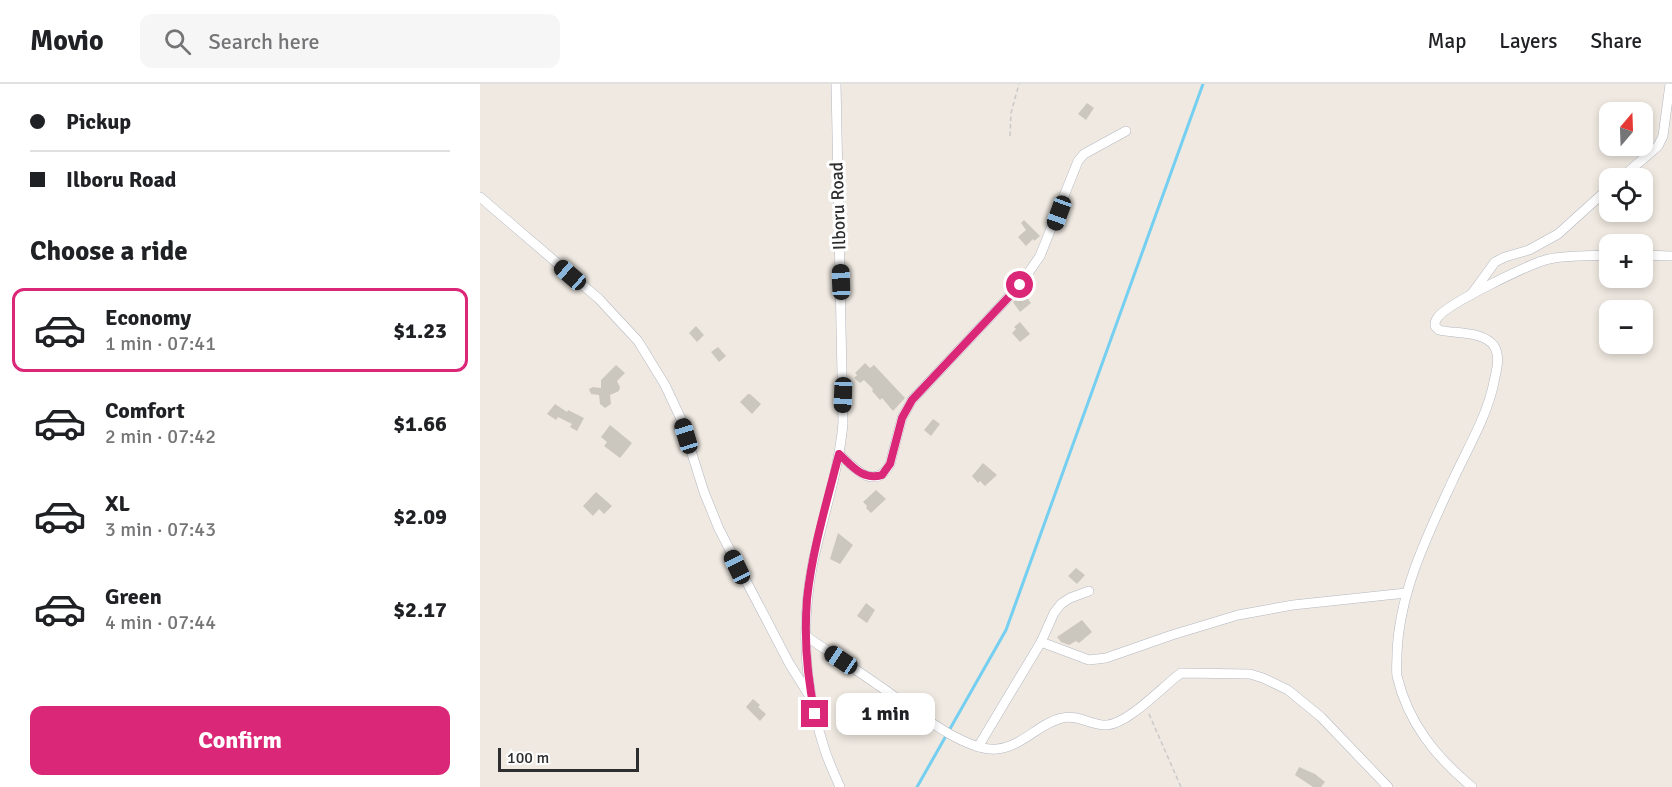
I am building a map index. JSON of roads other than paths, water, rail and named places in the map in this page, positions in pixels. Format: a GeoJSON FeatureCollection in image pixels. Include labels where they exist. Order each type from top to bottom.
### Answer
{"type":"FeatureCollection","features":[{"type":"Feature","properties":{"kind":"street","name":"Ilboru Road"},"geometry":{"type":"LineString","coordinates":[[836,84],[843,395],[839,454],[810,582],[806,636],[812,700],[823,746],[840,787]]}},
{"type":"Feature","properties":{"kind":"street"},"geometry":{"type":"LineString","coordinates":[[1633,168],[1658,146],[1665,125],[1670,84]]}},
{"type":"Feature","properties":{"kind":"street"},"geometry":{"type":"LineString","coordinates":[[839,454],[858,472],[867,477],[882,475],[887,470],[902,418],[912,400],[1020,285],[1040,256],[1078,161],[1084,154],[1126,131]]}},
{"type":"Feature","properties":{"kind":"street"},"geometry":{"type":"LineString","coordinates":[[480,197],[599,299],[638,341],[665,386],[681,419],[704,492],[719,529],[789,663],[812,700]]}},
{"type":"Feature","properties":{"kind":"street"},"geometry":{"type":"LineString","coordinates":[[1470,297],[1495,262],[1529,250],[1558,234],[1599,197]]}},
{"type":"Feature","properties":{"kind":"street"},"geometry":{"type":"LineString","coordinates":[[1472,787],[1443,762],[1426,741],[1406,702],[1397,675],[1398,636],[1406,593],[1452,482],[1484,414],[1493,388],[1498,354],[1493,345],[1478,336],[1439,330],[1435,326],[1439,315],[1504,278],[1542,261],[1599,255]]}},
{"type":"Feature","properties":{"kind":"street"},"geometry":{"type":"LineString","coordinates":[[1653,255],[1672,256]]}},
{"type":"Feature","properties":{"kind":"street"},"geometry":{"type":"LineString","coordinates":[[978,747],[1041,642],[1054,613],[1061,604],[1089,591]]}},
{"type":"Feature","properties":{"kind":"street"},"geometry":{"type":"LineString","coordinates":[[1041,642],[1085,660],[1098,659],[1238,615],[1293,605],[1406,593]]}},
{"type":"Feature","properties":{"kind":"street"},"geometry":{"type":"LineString","coordinates":[[806,636],[948,733],[978,747],[997,749],[1013,745],[1060,718],[1078,718],[1109,725],[1118,722],[1145,704],[1174,678],[1187,672],[1236,672],[1263,678],[1288,690],[1321,717],[1388,787]]}},
{"type":"Feature","properties":{"kind":"waterway"},"geometry":{"type":"LineString","coordinates":[[917,787],[1006,630],[1203,84]]}}]}
